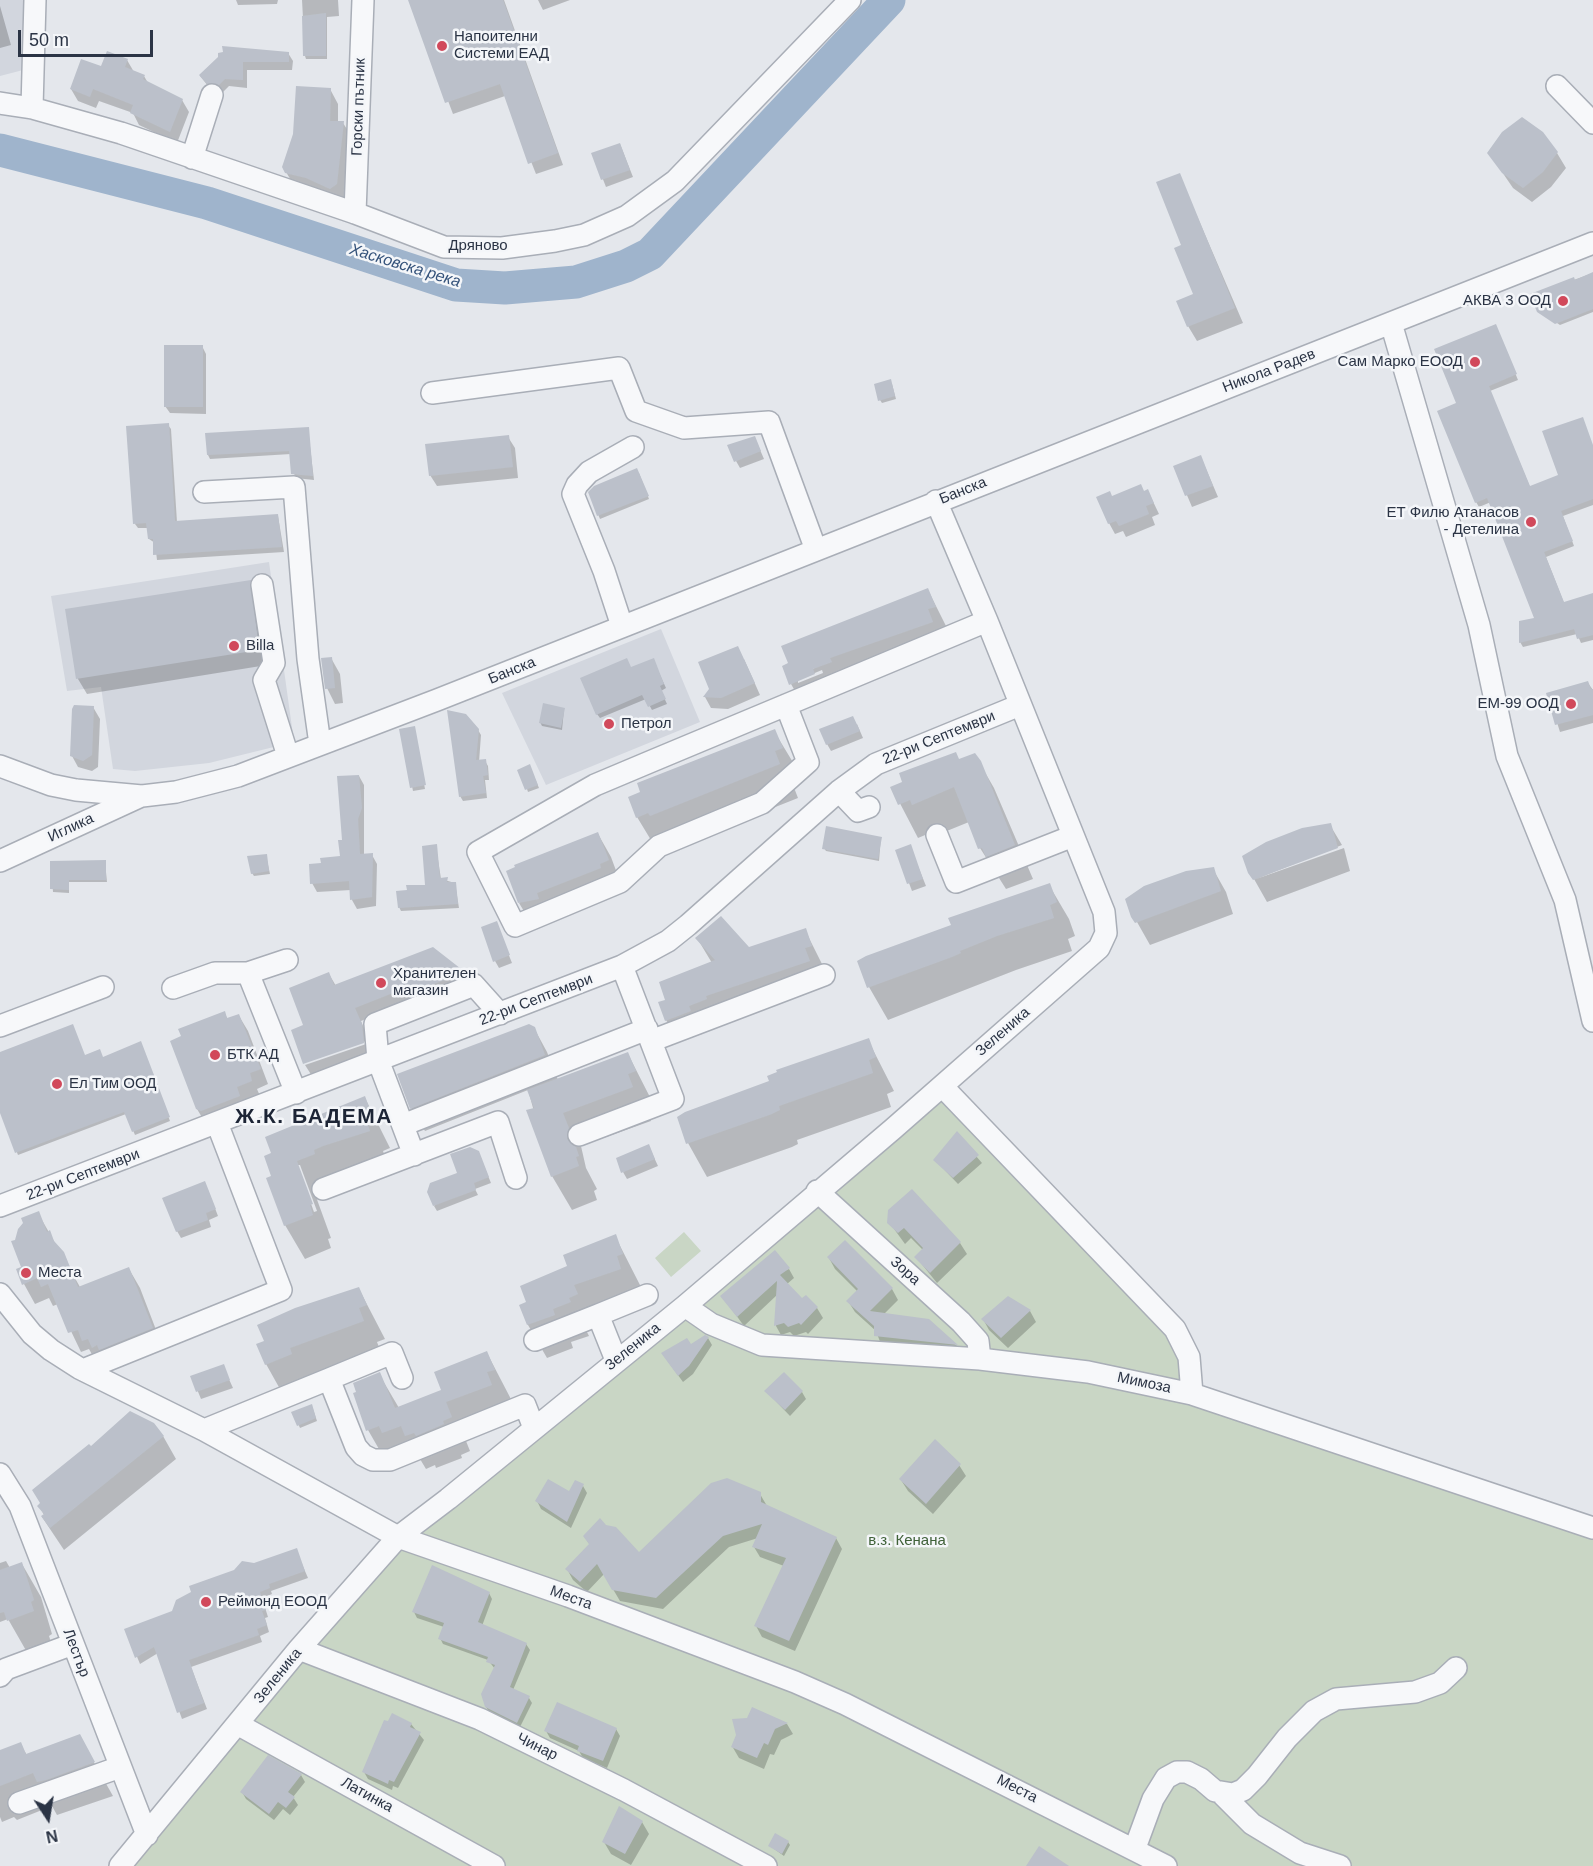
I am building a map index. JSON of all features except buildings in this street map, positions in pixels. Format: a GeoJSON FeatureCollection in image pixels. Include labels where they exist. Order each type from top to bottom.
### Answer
{"type":"FeatureCollection","features":[{"type":"Feature","properties":{"kind":"street"},"geometry":{"type":"LineString","coordinates":[[32,108],[35,0]]}},
{"type":"Feature","properties":{"kind":"street","name":"Горски пътник"},"geometry":{"type":"LineString","coordinates":[[355,213],[363,0]]}},
{"type":"Feature","properties":{"kind":"street","name":"Дряново"},"geometry":{"type":"LineString","coordinates":[[0,103],[32,108],[121,133],[355,213],[444,247],[501,248],[584,235],[627,216],[675,181],[850,0]]}},
{"type":"Feature","properties":{"kind":"street"},"geometry":{"type":"LineString","coordinates":[[1557,86],[1593,123]]}},
{"type":"Feature","properties":{"kind":"street"},"geometry":{"type":"LineString","coordinates":[[192,158],[212,95]]}},
{"type":"Feature","properties":{"kind":"street","name":"Никола Радев"},"geometry":{"type":"LineString","coordinates":[[1011,472],[1593,243]]}},
{"type":"Feature","properties":{"kind":"street"},"geometry":{"type":"LineString","coordinates":[[1391,323],[1479,625],[1507,756],[1565,900],[1593,1021]]}},
{"type":"Feature","properties":{"kind":"street"},"geometry":{"type":"LineString","coordinates":[[432,393],[620,368],[636,411],[684,428],[769,422],[816,550]]}},
{"type":"Feature","properties":{"kind":"street"},"geometry":{"type":"LineString","coordinates":[[622,626],[604,571],[573,495],[577,485],[589,472],[633,447]]}},
{"type":"Feature","properties":{"kind":"street","name":"Банска"},"geometry":{"type":"LineString","coordinates":[[0,766],[51,785],[76,790],[142,796],[207,785],[437,700],[1011,472]]}},
{"type":"Feature","properties":{"kind":"street"},"geometry":{"type":"LineString","coordinates":[[204,492],[294,487],[308,659],[320,744]]}},
{"type":"Feature","properties":{"kind":"street","name":"Зеленика"},"geometry":{"type":"LineString","coordinates":[[120,1866],[239,1725],[299,1649],[398,1537],[685,1306],[942,1086],[1098,948],[1106,933],[1104,912],[987,621],[936,501]]}},
{"type":"Feature","properties":{"kind":"street"},"geometry":{"type":"LineString","coordinates":[[262,585],[274,663],[264,680],[263,697],[283,758]]}},
{"type":"Feature","properties":{"kind":"street"},"geometry":{"type":"LineString","coordinates":[[786,705],[808,762],[762,803],[659,846],[620,882],[515,926],[478,852],[595,785],[786,705],[987,621]]}},
{"type":"Feature","properties":{"kind":"street","name":"22-ри Септември"},"geometry":{"type":"LineString","coordinates":[[0,1206],[622,966],[668,941],[839,791],[876,764],[1020,705]]}},
{"type":"Feature","properties":{"kind":"street"},"geometry":{"type":"LineString","coordinates":[[839,791],[858,811],[869,807]]}},
{"type":"Feature","properties":{"kind":"street","name":"Иглика"},"geometry":{"type":"LineString","coordinates":[[0,861],[142,796]]}},
{"type":"Feature","properties":{"kind":"street"},"geometry":{"type":"LineString","coordinates":[[937,835],[956,882],[1073,837]]}},
{"type":"Feature","properties":{"kind":"street"},"geometry":{"type":"LineString","coordinates":[[173,988],[215,972],[248,973],[287,960]]}},
{"type":"Feature","properties":{"kind":"street"},"geometry":{"type":"LineString","coordinates":[[579,1135],[673,1099],[622,966]]}},
{"type":"Feature","properties":{"kind":"street"},"geometry":{"type":"LineString","coordinates":[[248,973],[296,1093]]}},
{"type":"Feature","properties":{"kind":"street"},"geometry":{"type":"LineString","coordinates":[[402,1125],[649,1035],[824,975]]}},
{"type":"Feature","properties":{"kind":"street"},"geometry":{"type":"LineString","coordinates":[[414,1155],[378,1060],[375,1024],[474,985],[500,1014]]}},
{"type":"Feature","properties":{"kind":"street"},"geometry":{"type":"LineString","coordinates":[[0,1026],[102,987]]}},
{"type":"Feature","properties":{"kind":"street"},"geometry":{"type":"LineString","coordinates":[[942,1086],[1176,1329],[1189,1357],[1192,1394]]}},
{"type":"Feature","properties":{"kind":"street"},"geometry":{"type":"LineString","coordinates":[[323,1190],[498,1122],[516,1178]]}},
{"type":"Feature","properties":{"kind":"street"},"geometry":{"type":"LineString","coordinates":[[83,1370],[280,1290],[217,1123]]}},
{"type":"Feature","properties":{"kind":"street","name":"Зора"},"geometry":{"type":"LineString","coordinates":[[817,1191],[961,1322],[978,1341],[980,1359]]}},
{"type":"Feature","properties":{"kind":"street","name":"Места"},"geometry":{"type":"LineString","coordinates":[[0,1294],[32,1334],[51,1350],[83,1370],[204,1430],[398,1537],[795,1682],[845,1704],[1135,1848],[1166,1866]]}},
{"type":"Feature","properties":{"kind":"street"},"geometry":{"type":"LineString","coordinates":[[535,1340],[647,1295]]}},
{"type":"Feature","properties":{"kind":"street","name":"Мимоза"},"geometry":{"type":"LineString","coordinates":[[685,1306],[711,1324],[762,1344],[980,1359],[1088,1372],[1192,1394],[1593,1528]]}},
{"type":"Feature","properties":{"kind":"street"},"geometry":{"type":"LineString","coordinates":[[598,1315],[616,1360]]}},
{"type":"Feature","properties":{"kind":"street"},"geometry":{"type":"LineString","coordinates":[[204,1430],[392,1353],[402,1378]]}},
{"type":"Feature","properties":{"kind":"street"},"geometry":{"type":"LineString","coordinates":[[329,1379],[356,1447],[363,1455],[373,1460],[390,1460],[525,1405],[534,1428]]}},
{"type":"Feature","properties":{"kind":"street","name":"Лестър"},"geometry":{"type":"LineString","coordinates":[[0,1474],[20,1506],[147,1835]]}},
{"type":"Feature","properties":{"kind":"street"},"geometry":{"type":"LineString","coordinates":[[2,1667],[73,1644]]}},
{"type":"Feature","properties":{"kind":"street","name":"Чинар"},"geometry":{"type":"LineString","coordinates":[[299,1649],[480,1719],[624,1790],[766,1866]]}},
{"type":"Feature","properties":{"kind":"street"},"geometry":{"type":"LineString","coordinates":[[1223,1795],[1243,1790],[1314,1711],[1336,1699],[1415,1692],[1440,1683],[1456,1668]]}},
{"type":"Feature","properties":{"kind":"street","name":"Латинка"},"geometry":{"type":"LineString","coordinates":[[239,1725],[494,1866]]}},
{"type":"Feature","properties":{"kind":"street"},"geometry":{"type":"LineString","coordinates":[[19,1803],[120,1767]]}},
{"type":"Feature","properties":{"kind":"street"},"geometry":{"type":"LineString","coordinates":[[1135,1848],[1153,1799],[1166,1778],[1177,1772],[1187,1772],[1223,1795],[1252,1824],[1300,1854],[1340,1866]]}},
{"type":"Feature","properties":{"kind":"shaded area"},"geometry":{"type":"Polygon","coordinates":[[[0,0],[23,0],[23,70],[0,76],[0,0]]]}},
{"type":"Feature","properties":{"kind":"shaded area"},"geometry":{"type":"Polygon","coordinates":[[[269,562],[294,742],[209,763],[135,771],[113,769],[101,687],[67,691],[51,596],[269,562]]]}},
{"type":"Feature","properties":{"kind":"shaded area"},"geometry":{"type":"Polygon","coordinates":[[[661,629],[700,722],[546,785],[502,693],[661,629]]]}},
{"type":"Feature","properties":{"kind":"green space","name":"в.з. Кенана"},"geometry":{"type":"Polygon","coordinates":[[[942,1086],[1185,1331],[1200,1405],[1593,1520],[1593,1866],[119,1866],[398,1537],[942,1086]]]}},
{"type":"Feature","properties":{"kind":"green space"},"geometry":{"type":"Polygon","coordinates":[[[684,1232],[701,1251],[671,1277],[655,1258],[684,1232]]]}},
{"type":"Feature","properties":{"kind":"waterway","name":"Хасковска река"},"geometry":{"type":"LineString","coordinates":[[0,150],[207,203],[456,285],[505,288],[576,282],[626,266],[650,254],[889,0]]}},
{"type":"Feature","properties":{"kind":"place","name":"Напоителни Системи ЕАД"},"geometry":{"type":"Point","coordinates":[442,46]}},
{"type":"Feature","properties":{"kind":"place","name":"АКВА 3 ООД"},"geometry":{"type":"Point","coordinates":[1563,301]}},
{"type":"Feature","properties":{"kind":"place","name":"Сам Марко ЕООД"},"geometry":{"type":"Point","coordinates":[1475,362]}},
{"type":"Feature","properties":{"kind":"place","name":"ЕТ Филю Атанасов - Детелина"},"geometry":{"type":"Point","coordinates":[1531,522]}},
{"type":"Feature","properties":{"kind":"place","name":"Billa"},"geometry":{"type":"Point","coordinates":[234,646]}},
{"type":"Feature","properties":{"kind":"place","name":"ЕМ-99 ООД"},"geometry":{"type":"Point","coordinates":[1571,704]}},
{"type":"Feature","properties":{"kind":"place","name":"Петрол"},"geometry":{"type":"Point","coordinates":[609,724]}},
{"type":"Feature","properties":{"kind":"place","name":"Хранителен магазин"},"geometry":{"type":"Point","coordinates":[381,983]}},
{"type":"Feature","properties":{"kind":"place","name":"БТК АД"},"geometry":{"type":"Point","coordinates":[215,1055]}},
{"type":"Feature","properties":{"kind":"place","name":"Ел Тим ООД"},"geometry":{"type":"Point","coordinates":[57,1084]}},
{"type":"Feature","properties":{"kind":"place","name":"Места"},"geometry":{"type":"Point","coordinates":[26,1273]}},
{"type":"Feature","properties":{"kind":"place","name":"Реймонд ЕООД"},"geometry":{"type":"Point","coordinates":[206,1602]}},
{"type":"Feature","properties":{"kind":"district","name":"Ж.К. БАДЕМА"},"geometry":{"type":"Point","coordinates":[314,1117]}}]}
